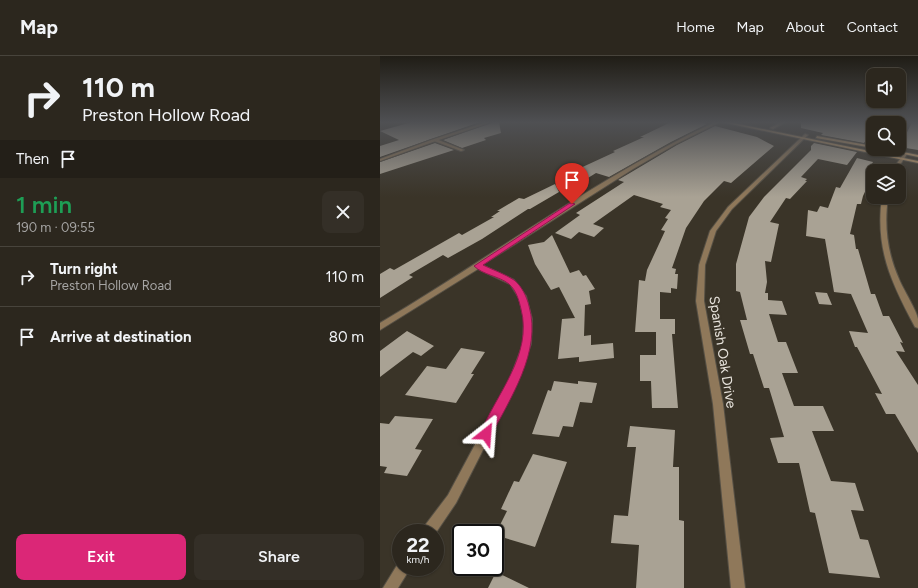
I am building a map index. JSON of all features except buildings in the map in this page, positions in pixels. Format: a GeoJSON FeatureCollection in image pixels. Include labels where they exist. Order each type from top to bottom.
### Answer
{"type":"FeatureCollection","features":[{"type":"Feature","properties":{"kind":"main road"},"geometry":{"type":"LineString","coordinates":[[847,147],[918,162]]}},
{"type":"Feature","properties":{"kind":"main road"},"geometry":{"type":"LineString","coordinates":[[906,154],[918,156]]}},
{"type":"Feature","properties":{"kind":"street"},"geometry":{"type":"LineString","coordinates":[[380,160],[416,147]]}},
{"type":"Feature","properties":{"kind":"street"},"geometry":{"type":"LineString","coordinates":[[453,147],[462,150]]}},
{"type":"Feature","properties":{"kind":"street"},"geometry":{"type":"LineString","coordinates":[[380,327],[667,147]]}},
{"type":"Feature","properties":{"kind":"street","name":"Spanish Oak Drive"},"geometry":{"type":"LineString","coordinates":[[738,588],[718,404],[700,301],[702,265],[713,231],[730,208],[794,147]]}},
{"type":"Feature","properties":{"kind":"street"},"geometry":{"type":"LineString","coordinates":[[898,164],[903,156]]}},
{"type":"Feature","properties":{"kind":"street"},"geometry":{"type":"LineString","coordinates":[[883,204],[881,214],[882,234],[887,259],[899,290],[918,325]]}},
{"type":"Feature","properties":{"kind":"street"},"geometry":{"type":"LineString","coordinates":[[434,524],[452,499],[513,382],[527,344],[528,319],[523,298],[512,282],[478,266]]}},
{"type":"Feature","properties":{"kind":"street"},"geometry":{"type":"LineString","coordinates":[[390,588],[398,576]]}},
{"type":"Feature","properties":{"kind":"route"},"geometry":{"type":"LineString","coordinates":[[486,434],[513,382],[527,344],[528,319],[523,298],[512,282],[478,266],[572,204]]}}]}
